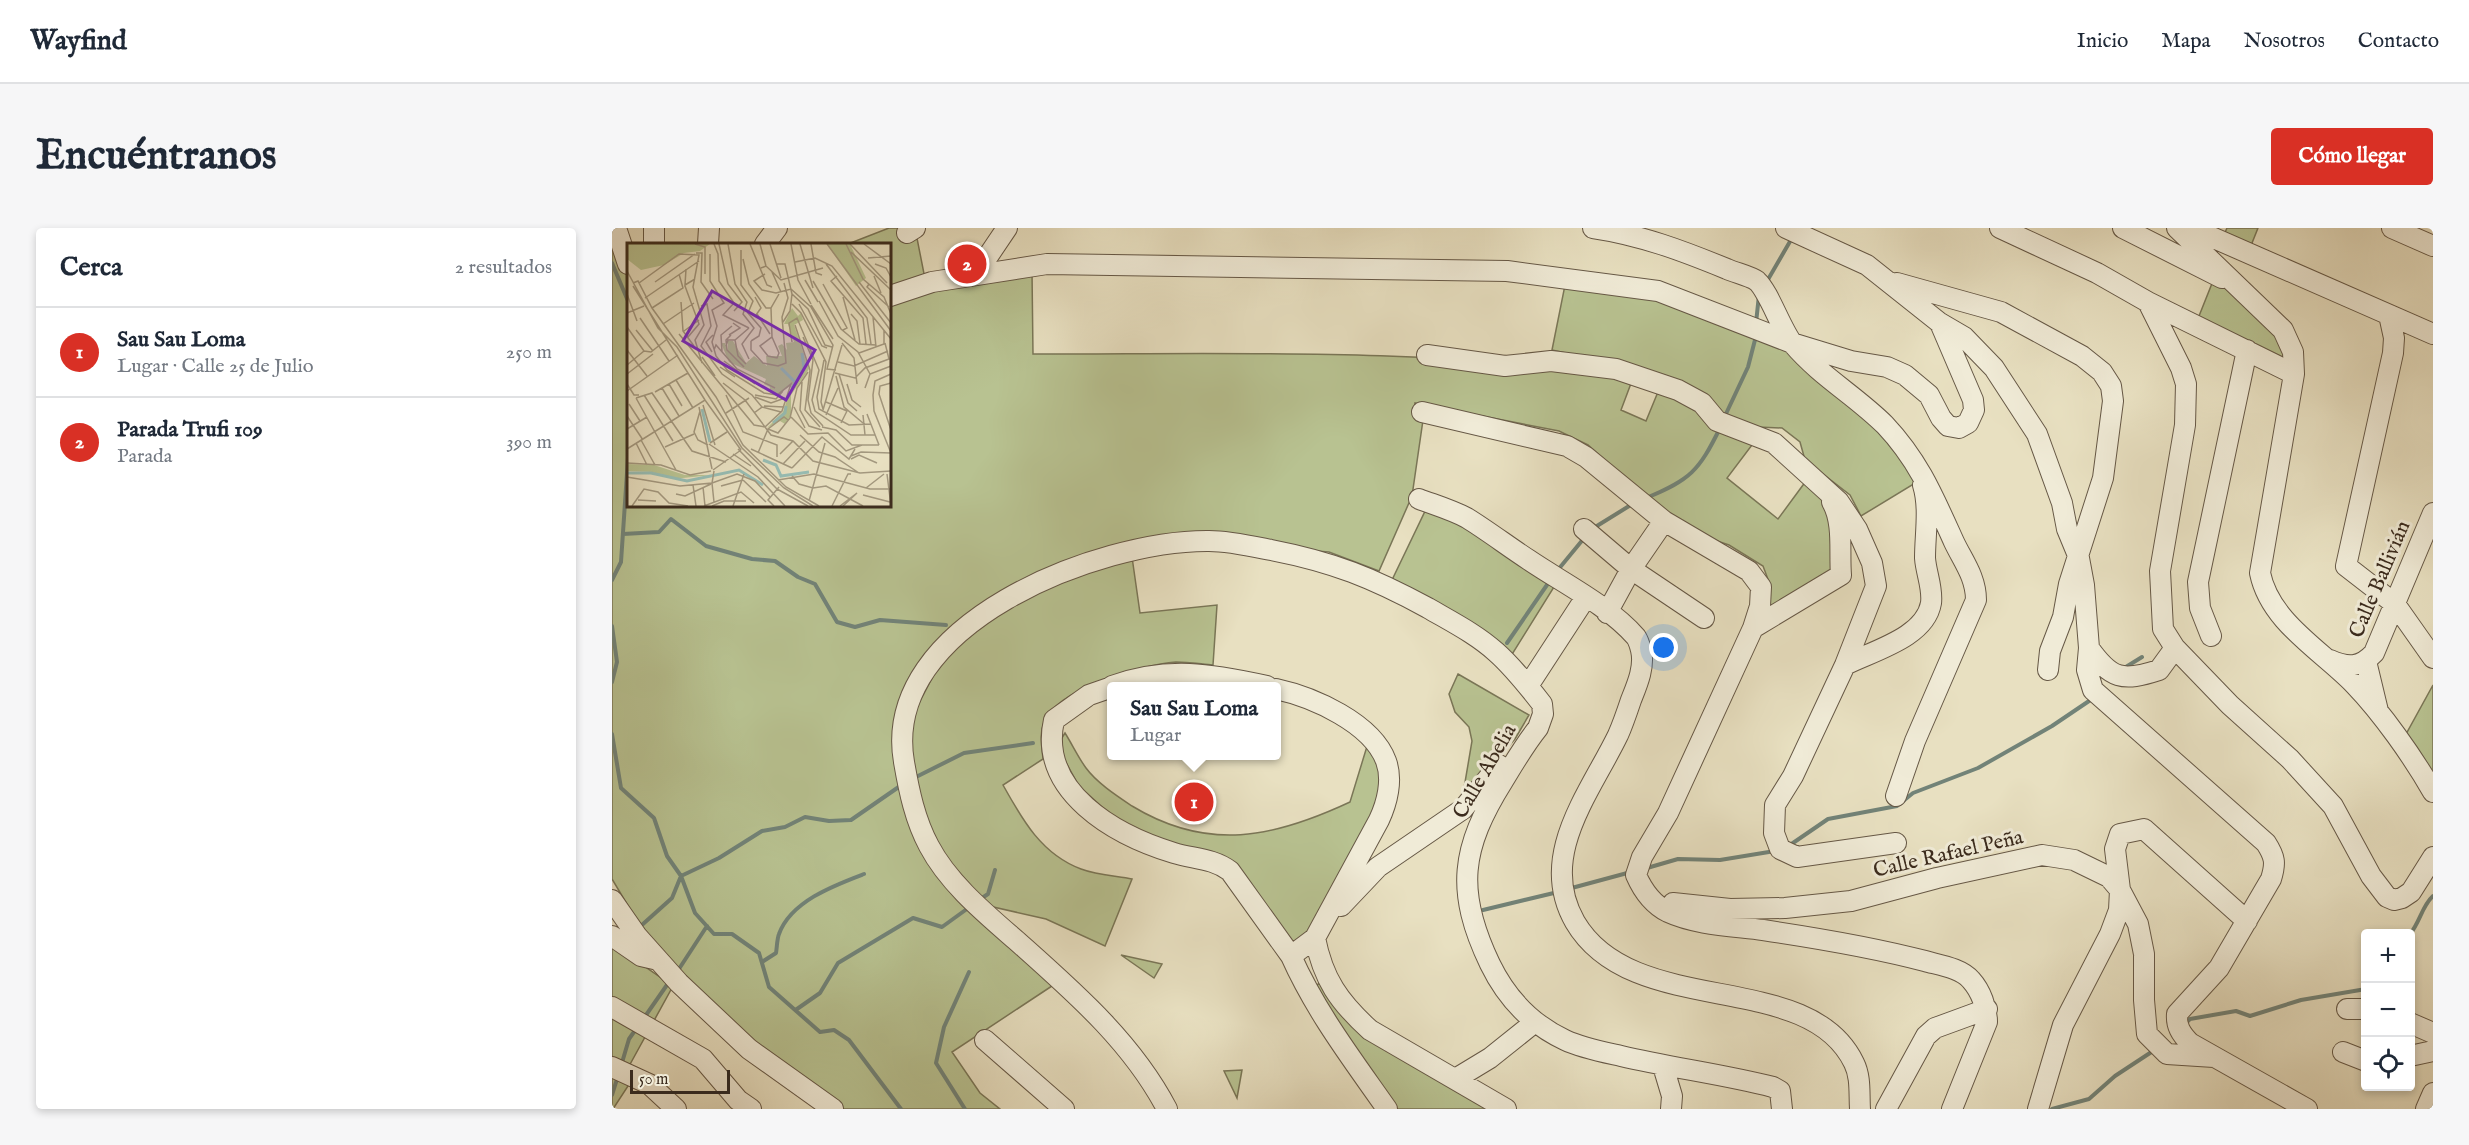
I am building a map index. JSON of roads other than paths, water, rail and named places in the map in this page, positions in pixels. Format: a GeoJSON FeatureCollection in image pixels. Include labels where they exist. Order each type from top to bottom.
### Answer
{"type":"FeatureCollection","features":[{"type":"Feature","properties":{"kind":"street"},"geometry":{"type":"LineString","coordinates":[[616,228],[627,261]]}},
{"type":"Feature","properties":{"kind":"street"},"geometry":{"type":"LineString","coordinates":[[708,243],[709,228]]}},
{"type":"Feature","properties":{"kind":"street"},"geometry":{"type":"LineString","coordinates":[[766,243],[777,228]]}},
{"type":"Feature","properties":{"kind":"street"},"geometry":{"type":"LineString","coordinates":[[976,274],[1006,228]]}},
{"type":"Feature","properties":{"kind":"street"},"geometry":{"type":"LineString","coordinates":[[1593,228],[1663,243],[1757,282],[1792,343],[1833,384],[1860,402],[1886,427],[1916,465],[1934,493],[1954,544],[1966,561],[1976,590],[1976,600],[1915,741],[1896,796]]}},
{"type":"Feature","properties":{"kind":"street"},"geometry":{"type":"LineString","coordinates":[[1786,228],[1867,265],[1940,323],[1964,337],[2008,387],[2023,410],[2037,434],[2049,465],[2062,503],[2067,529],[2079,558],[2084,585],[2089,648],[2087,670],[2093,690],[2266,843],[2276,865],[2271,879],[2219,968],[2177,1014],[2176,1022],[2181,1034],[2190,1042],[2307,1109]]}},
{"type":"Feature","properties":{"kind":"street"},"geometry":{"type":"LineString","coordinates":[[2000,228],[2097,273],[2148,303],[2294,374]]}},
{"type":"Feature","properties":{"kind":"street"},"geometry":{"type":"LineString","coordinates":[[2123,228],[2235,284]]}},
{"type":"Feature","properties":{"kind":"street"},"geometry":{"type":"LineString","coordinates":[[2177,228],[2283,330],[2293,352],[2294,374],[2260,573],[2268,600],[2354,684],[2379,714],[2433,792]]}},
{"type":"Feature","properties":{"kind":"street"},"geometry":{"type":"LineString","coordinates":[[2191,228],[2325,284],[2433,334]]}},
{"type":"Feature","properties":{"kind":"street"},"geometry":{"type":"LineString","coordinates":[[2392,228],[2432,242]]}},
{"type":"Feature","properties":{"kind":"street"},"geometry":{"type":"LineString","coordinates":[[891,296],[932,282],[1047,264],[1507,271],[1658,291],[1792,343],[1851,361],[1887,368],[1905,375],[1929,395],[1948,426],[1959,428],[1968,423],[1974,411],[1973,400],[1940,323]]}},
{"type":"Feature","properties":{"kind":"street"},"geometry":{"type":"LineString","coordinates":[[1881,275],[1906,287],[1953,297],[2001,312],[2082,356],[2102,372],[2111,386],[2113,401],[2103,478],[2069,584],[2063,617],[2050,651],[2048,670]]}},
{"type":"Feature","properties":{"kind":"street"},"geometry":{"type":"LineString","coordinates":[[2148,303],[2186,384],[2185,425],[2160,571],[2163,629],[2175,648],[2230,705],[2290,759],[2333,806],[2372,876],[2387,897],[2394,900],[2411,892],[2433,857]]}},
{"type":"Feature","properties":{"kind":"street"},"geometry":{"type":"LineString","coordinates":[[2389,315],[2394,338],[2393,353],[2346,566],[2396,604],[2433,658]]}},
{"type":"Feature","properties":{"kind":"street"},"geometry":{"type":"LineString","coordinates":[[2211,636],[2200,608],[2198,582],[2247,350]]}},
{"type":"Feature","properties":{"kind":"street"},"geometry":{"type":"LineString","coordinates":[[1427,355],[1505,366],[1551,361],[1616,369],[1678,390],[1702,403],[1717,421],[1774,443],[1839,502],[1857,529],[1876,576],[1876,585],[1862,627],[1845,665],[1792,776],[1775,805],[1776,843],[1780,849],[1797,856],[1896,843]]}},
{"type":"Feature","properties":{"kind":"street"},"geometry":{"type":"LineString","coordinates":[[1422,412],[1567,446],[1586,457],[1664,521],[1749,571],[1761,587],[1760,606],[1753,628],[1668,813],[1642,857],[1636,875],[1641,888],[1651,900],[1669,912],[1701,921],[1802,936],[1907,956],[1952,968],[1971,979],[1987,1009],[1987,1022],[1952,1109]]}},
{"type":"Feature","properties":{"kind":"street"},"geometry":{"type":"LineString","coordinates":[[1845,665],[1905,635],[1918,626],[1927,615],[1931,602],[1926,568],[1927,500],[1916,465]]}},
{"type":"Feature","properties":{"kind":"street"},"geometry":{"type":"LineString","coordinates":[[1753,628],[1841,575],[1836,509],[1824,489]]}},
{"type":"Feature","properties":{"kind":"street"},"geometry":{"type":"LineString","coordinates":[[1419,499],[1466,518],[1586,597],[1637,638],[1642,664],[1618,735],[1584,794],[1564,851],[1561,878],[1565,900],[1575,923],[1604,955],[1638,973],[1666,983],[1787,1009],[1814,1020],[1841,1041],[1855,1064],[1859,1079],[1860,1109]]}},
{"type":"Feature","properties":{"kind":"street","name":"Calle Ballivián"},"geometry":{"type":"LineString","coordinates":[[2366,661],[2374,653],[2433,513]]}},
{"type":"Feature","properties":{"kind":"street"},"geometry":{"type":"LineString","coordinates":[[1607,613],[1631,569],[1664,521]]}},
{"type":"Feature","properties":{"kind":"street"},"geometry":{"type":"LineString","coordinates":[[1584,529],[1631,569],[1704,618]]}},
{"type":"Feature","properties":{"kind":"street"},"geometry":{"type":"LineString","coordinates":[[2067,529],[2075,535],[2088,530]]}},
{"type":"Feature","properties":{"kind":"street","name":"Calle Abelia"},"geometry":{"type":"LineString","coordinates":[[1167,1109],[1131,1055],[1086,1003],[985,913],[963,891],[930,848],[916,817],[904,760],[901,728],[907,706],[939,651],[984,612],[1039,583],[1082,565],[1137,549],[1209,541],[1256,547],[1339,565],[1389,586],[1469,631],[1497,652],[1542,704],[1543,714],[1488,805],[1473,839],[1467,864],[1469,909],[1481,945],[1508,996],[1535,1022],[1567,1041],[1663,1066],[1773,1087],[1780,1091],[1782,1109]]}},
{"type":"Feature","properties":{"kind":"street"},"geometry":{"type":"LineString","coordinates":[[1528,686],[1586,597]]}},
{"type":"Feature","properties":{"kind":"street"},"geometry":{"type":"LineString","coordinates":[[2089,648],[2103,668],[2122,677],[2159,670],[2175,648]]}},
{"type":"Feature","properties":{"kind":"street"},"geometry":{"type":"LineString","coordinates":[[2323,656],[2345,667],[2366,661],[2379,714]]}},
{"type":"Feature","properties":{"kind":"street"},"geometry":{"type":"LineString","coordinates":[[1131,682],[1164,673],[1212,675],[1244,682]]}},
{"type":"Feature","properties":{"kind":"street"},"geometry":{"type":"LineString","coordinates":[[1107,689],[1089,695],[1054,720],[1050,736],[1052,751],[1061,775],[1074,797],[1120,831],[1175,853],[1220,863],[1230,872],[1291,956],[1306,990],[1328,1026],[1388,1109]]}},
{"type":"Feature","properties":{"kind":"street"},"geometry":{"type":"LineString","coordinates":[[1281,690],[1303,695],[1332,708],[1379,747],[1387,763],[1389,784],[1386,804],[1319,932],[1327,979],[1352,1014],[1370,1030],[1506,1109]]}},
{"type":"Feature","properties":{"kind":"street"},"geometry":{"type":"LineString","coordinates":[[1291,956],[1304,950],[1378,867],[1463,809],[1506,757],[1530,737]]}},
{"type":"Feature","properties":{"kind":"street"},"geometry":{"type":"LineString","coordinates":[[2038,1109],[2063,1025],[2110,934],[2119,910],[2120,891],[2115,849],[2121,834],[2144,829],[2247,921]]}},
{"type":"Feature","properties":{"kind":"street","name":"Calle Rafael Peña"},"geometry":{"type":"LineString","coordinates":[[1651,900],[1730,909],[1785,908],[1851,901],[1937,878],[2042,855],[2074,860],[2109,876],[2120,891]]}},
{"type":"Feature","properties":{"kind":"street"},"geometry":{"type":"LineString","coordinates":[[2120,891],[2138,924],[2144,954],[2147,1034],[2167,1054],[2217,1057]]}},
{"type":"Feature","properties":{"kind":"street"},"geometry":{"type":"LineString","coordinates":[[612,900],[656,959],[749,1049],[833,1109]]}},
{"type":"Feature","properties":{"kind":"street"},"geometry":{"type":"LineString","coordinates":[[612,936],[641,956],[656,959]]}},
{"type":"Feature","properties":{"kind":"street"},"geometry":{"type":"LineString","coordinates":[[612,1007],[702,1059],[738,1100],[751,1109]]}},
{"type":"Feature","properties":{"kind":"street"},"geometry":{"type":"LineString","coordinates":[[1886,1109],[1926,1036],[1935,1028],[1987,1009]]}},
{"type":"Feature","properties":{"kind":"street"},"geometry":{"type":"LineString","coordinates":[[1452,1076],[1482,1065],[1535,1022]]}},
{"type":"Feature","properties":{"kind":"street"},"geometry":{"type":"LineString","coordinates":[[2415,1025],[2433,1034]]}},
{"type":"Feature","properties":{"kind":"street"},"geometry":{"type":"LineString","coordinates":[[985,1040],[1064,1109]]}},
{"type":"Feature","properties":{"kind":"street"},"geometry":{"type":"LineString","coordinates":[[2415,1055],[2433,1051]]}},
{"type":"Feature","properties":{"kind":"street"},"geometry":{"type":"LineString","coordinates":[[2343,1053],[2361,1058]]}},
{"type":"Feature","properties":{"kind":"street"},"geometry":{"type":"LineString","coordinates":[[1663,1066],[1672,1096],[1671,1109]]}},
{"type":"Feature","properties":{"kind":"street"},"geometry":{"type":"LineString","coordinates":[[612,1067],[649,1084],[676,1109]]}},
{"type":"Feature","properties":{"kind":"street"},"geometry":{"type":"LineString","coordinates":[[2426,1109],[2433,1093]]}},
{"type":"Feature","properties":{"kind":"waterway"},"geometry":{"type":"LineString","coordinates":[[1766,283],[1792,238]]}},
{"type":"Feature","properties":{"kind":"waterway"},"geometry":{"type":"LineString","coordinates":[[612,263],[627,299]]}},
{"type":"Feature","properties":{"kind":"waterway"},"geometry":{"type":"LineString","coordinates":[[1756,323],[1759,295]]}},
{"type":"Feature","properties":{"kind":"waterway"},"geometry":{"type":"LineString","coordinates":[[1724,418],[1748,367],[1756,336]]}},
{"type":"Feature","properties":{"kind":"waterway"},"geometry":{"type":"LineString","coordinates":[[1646,498],[1673,486],[1692,472],[1706,455],[1720,428]]}},
{"type":"Feature","properties":{"kind":"waterway"},"geometry":{"type":"LineString","coordinates":[[612,580],[621,562],[627,473]]}},
{"type":"Feature","properties":{"kind":"waterway"},"geometry":{"type":"LineString","coordinates":[[1592,529],[1634,503]]}},
{"type":"Feature","properties":{"kind":"waterway"},"geometry":{"type":"LineString","coordinates":[[623,534],[659,532],[671,519],[706,546],[752,559],[775,561],[798,577],[815,584],[837,622],[855,627],[880,620],[946,625]]}},
{"type":"Feature","properties":{"kind":"waterway"},"geometry":{"type":"LineString","coordinates":[[1557,571],[1585,537]]}},
{"type":"Feature","properties":{"kind":"waterway"},"geometry":{"type":"LineString","coordinates":[[1507,643],[1549,582]]}},
{"type":"Feature","properties":{"kind":"waterway"},"geometry":{"type":"LineString","coordinates":[[612,626],[617,662],[612,682]]}},
{"type":"Feature","properties":{"kind":"waterway"},"geometry":{"type":"LineString","coordinates":[[2121,670],[2142,657]]}},
{"type":"Feature","properties":{"kind":"waterway"},"geometry":{"type":"LineString","coordinates":[[1790,845],[1828,819],[1897,806],[1913,793],[1978,768],[2052,726],[2092,699]]}},
{"type":"Feature","properties":{"kind":"waterway"},"geometry":{"type":"LineString","coordinates":[[612,734],[621,788],[654,818],[667,856],[681,876],[695,913],[714,934],[732,934],[759,953],[769,987],[820,1032],[834,1030],[849,1040],[901,1109]]}},
{"type":"Feature","properties":{"kind":"waterway"},"geometry":{"type":"LineString","coordinates":[[912,779],[964,753],[1033,743]]}},
{"type":"Feature","properties":{"kind":"waterway"},"geometry":{"type":"LineString","coordinates":[[643,924],[672,898],[681,876],[719,858],[762,831],[785,827],[805,817],[829,821],[851,820],[903,784]]}},
{"type":"Feature","properties":{"kind":"waterway"},"geometry":{"type":"LineString","coordinates":[[1647,868],[1678,859],[1720,860],[1775,851]]}},
{"type":"Feature","properties":{"kind":"waterway"},"geometry":{"type":"LineString","coordinates":[[979,900],[988,894],[995,870]]}},
{"type":"Feature","properties":{"kind":"waterway"},"geometry":{"type":"LineString","coordinates":[[1568,889],[1631,872]]}},
{"type":"Feature","properties":{"kind":"waterway"},"geometry":{"type":"LineString","coordinates":[[762,962],[776,953],[779,934],[793,912],[828,889],[864,874]]}},
{"type":"Feature","properties":{"kind":"waterway"},"geometry":{"type":"LineString","coordinates":[[1483,910],[1558,892]]}},
{"type":"Feature","properties":{"kind":"waterway"},"geometry":{"type":"LineString","coordinates":[[2413,929],[2426,904],[2433,896]]}},
{"type":"Feature","properties":{"kind":"waterway"},"geometry":{"type":"LineString","coordinates":[[797,1009],[820,993],[838,963],[913,918],[942,927],[971,906]]}},
{"type":"Feature","properties":{"kind":"waterway"},"geometry":{"type":"LineString","coordinates":[[677,972],[707,926]]}},
{"type":"Feature","properties":{"kind":"waterway"},"geometry":{"type":"LineString","coordinates":[[965,1109],[936,1063],[944,1027],[969,972]]}},
{"type":"Feature","properties":{"kind":"waterway"},"geometry":{"type":"LineString","coordinates":[[644,1018],[669,982]]}},
{"type":"Feature","properties":{"kind":"waterway"},"geometry":{"type":"LineString","coordinates":[[2184,1025],[2190,1019],[2236,1011],[2250,1016],[2301,1000],[2361,990]]}},
{"type":"Feature","properties":{"kind":"waterway"},"geometry":{"type":"LineString","coordinates":[[621,1066],[629,1039],[636,1029]]}},
{"type":"Feature","properties":{"kind":"waterway"},"geometry":{"type":"LineString","coordinates":[[2052,1109],[2089,1099],[2115,1076],[2153,1051]]}},
{"type":"Feature","properties":{"kind":"waterway"},"geometry":{"type":"LineString","coordinates":[[612,1095],[618,1076]]}},
{"type":"Feature","properties":{"kind":"place","name":"Parada Trufi 109"},"geometry":{"type":"Point","coordinates":[967,264]}},
{"type":"Feature","properties":{"kind":"place","name":"Sau Sau Loma"},"geometry":{"type":"Point","coordinates":[1194,802]}}]}
